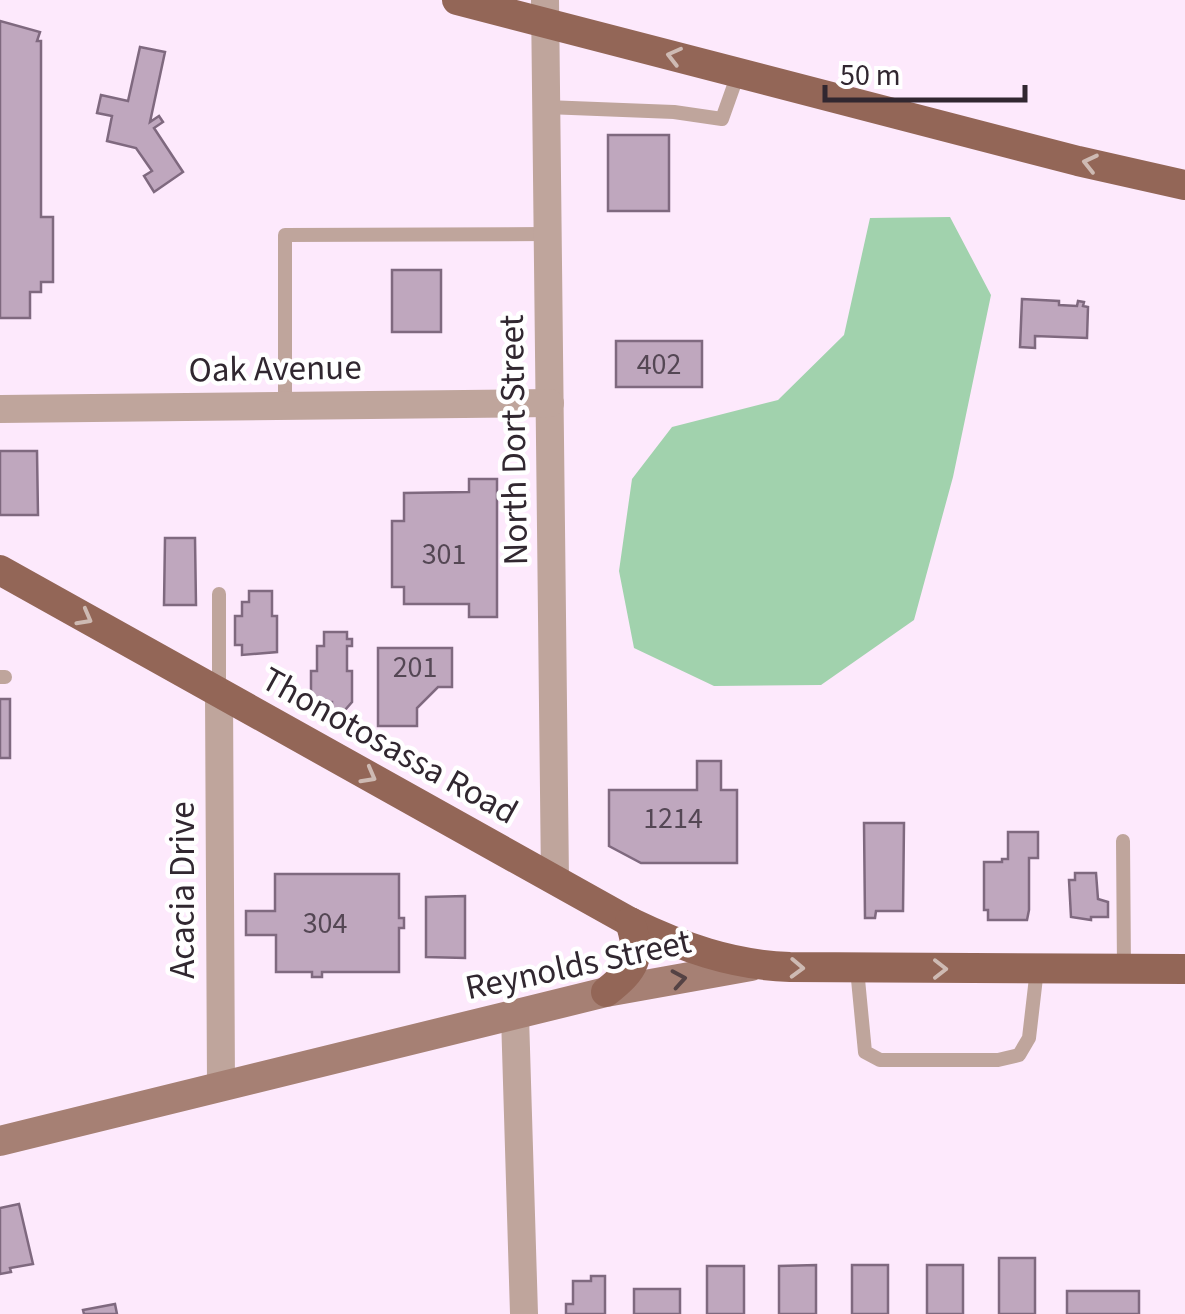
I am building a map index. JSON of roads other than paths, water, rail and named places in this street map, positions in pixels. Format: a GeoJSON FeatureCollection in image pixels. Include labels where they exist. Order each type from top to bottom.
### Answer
{"type":"FeatureCollection","features":[{"type":"Feature","properties":{"kind":"main road"},"geometry":{"type":"LineString","coordinates":[[457,0],[545,12],[738,73],[1185,185]]}},
{"type":"Feature","properties":{"kind":"main road","name":"Thonotosassa Road"},"geometry":{"type":"LineString","coordinates":[[6,582],[219,693],[630,922],[700,952],[751,966]]}},
{"type":"Feature","properties":{"kind":"main road"},"geometry":{"type":"LineString","coordinates":[[606,992],[629,974],[636,957],[630,922]]}},
{"type":"Feature","properties":{"kind":"main road","name":"Reynolds Street"},"geometry":{"type":"LineString","coordinates":[[0,1141],[606,992],[751,966],[1185,969]]}},
{"type":"Feature","properties":{"kind":"street","name":"North Dort Street"},"geometry":{"type":"LineString","coordinates":[[545,12],[556,880]]}},
{"type":"Feature","properties":{"kind":"street","name":"Oak Avenue"},"geometry":{"type":"LineString","coordinates":[[0,409],[550,402]]}},
{"type":"Feature","properties":{"kind":"street","name":"Acacia Drive"},"geometry":{"type":"LineString","coordinates":[[219,693],[221,1086]]}},
{"type":"Feature","properties":{"kind":"street"},"geometry":{"type":"LineString","coordinates":[[515,1016],[524,1314]]}},
{"type":"Feature","properties":{"kind":"lane"},"geometry":{"type":"LineString","coordinates":[[546,107],[674,112],[722,119],[738,73]]}},
{"type":"Feature","properties":{"kind":"lane"},"geometry":{"type":"LineString","coordinates":[[284,406],[284,235],[548,234]]}},
{"type":"Feature","properties":{"kind":"lane"},"geometry":{"type":"LineString","coordinates":[[219,693],[220,594]]}},
{"type":"Feature","properties":{"kind":"lane"},"geometry":{"type":"LineString","coordinates":[[1123,841],[1124,969]]}},
{"type":"Feature","properties":{"kind":"lane"},"geometry":{"type":"LineString","coordinates":[[857,969],[864,1052],[880,1060],[998,1060],[1019,1055],[1029,1038],[1038,969]]}}]}
